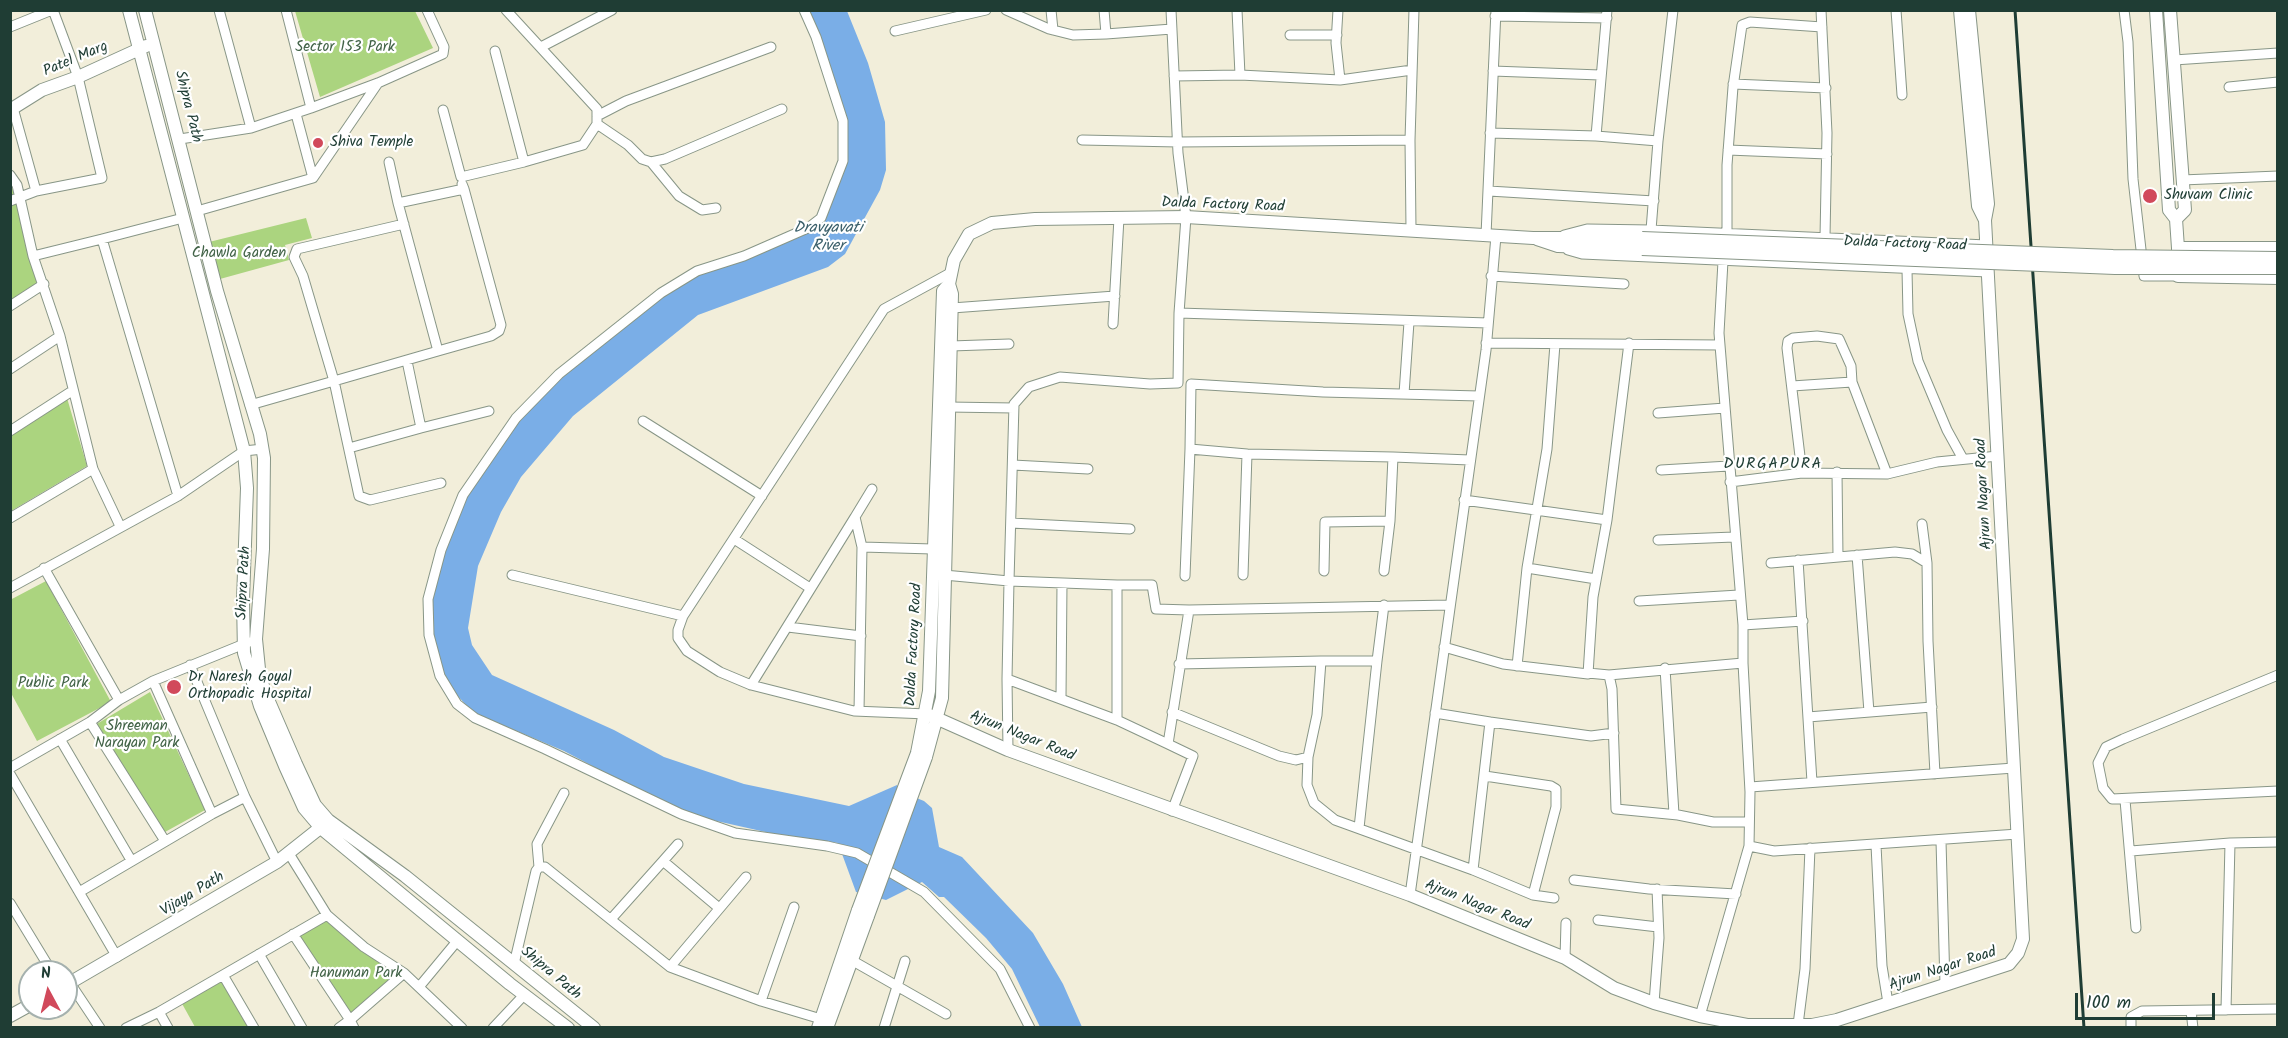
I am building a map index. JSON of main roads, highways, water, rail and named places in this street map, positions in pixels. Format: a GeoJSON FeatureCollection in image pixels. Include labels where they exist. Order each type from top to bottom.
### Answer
{"type":"FeatureCollection","features":[{"type":"Feature","properties":{"kind":"water","name":"Dravyavati River"},"geometry":{"type":"Polygon","coordinates":[[[801,11],[847,11],[868,63],[885,122],[886,170],[880,190],[845,254],[828,267],[698,315],[573,416],[521,477],[501,512],[478,566],[468,628],[472,645],[492,675],[614,730],[664,757],[744,784],[849,806],[897,785],[899,791],[924,801],[932,808],[939,847],[962,857],[1033,933],[1063,984],[1082,1027],[1040,1027],[1012,969],[986,938],[944,897],[939,897],[922,882],[886,900],[856,892],[838,843],[770,833],[712,820],[663,803],[564,751],[474,713],[447,685],[431,643],[432,589],[440,557],[465,497],[503,435],[547,383],[676,280],[808,230],[842,171],[842,118],[801,11]]]}},
{"type":"Feature","properties":{"kind":"railway"},"geometry":{"type":"LineString","coordinates":[[2015,10],[2084,1028]]}},
{"type":"Feature","properties":{"kind":"place","name":"Shiva Temple"},"geometry":{"type":"Point","coordinates":[318,143]}},
{"type":"Feature","properties":{"kind":"place","name":"Shuvam Clinic"},"geometry":{"type":"Point","coordinates":[2150,196]}},
{"type":"Feature","properties":{"kind":"place","name":"Dr Naresh Goyal Orthopadic Hospital"},"geometry":{"type":"Point","coordinates":[174,687]}},
{"type":"Feature","properties":{"kind":"district","name":"DURGAPURA"},"geometry":{"type":"Point","coordinates":[1773,465]}},
{"type":"Feature","properties":{"kind":"park label","name":"Sector 153 Park"},"geometry":{"type":"Point","coordinates":[345,48]}},
{"type":"Feature","properties":{"kind":"park label","name":"Chawla Garden"},"geometry":{"type":"Point","coordinates":[239,254]}},
{"type":"Feature","properties":{"kind":"park label","name":"Public Park"},"geometry":{"type":"Point","coordinates":[53,684]}},
{"type":"Feature","properties":{"kind":"park label","name":"Shreeman Narayan Park"},"geometry":{"type":"Point","coordinates":[137,736]}},
{"type":"Feature","properties":{"kind":"park label","name":"Hanuman Park"},"geometry":{"type":"Point","coordinates":[356,974]}}]}
